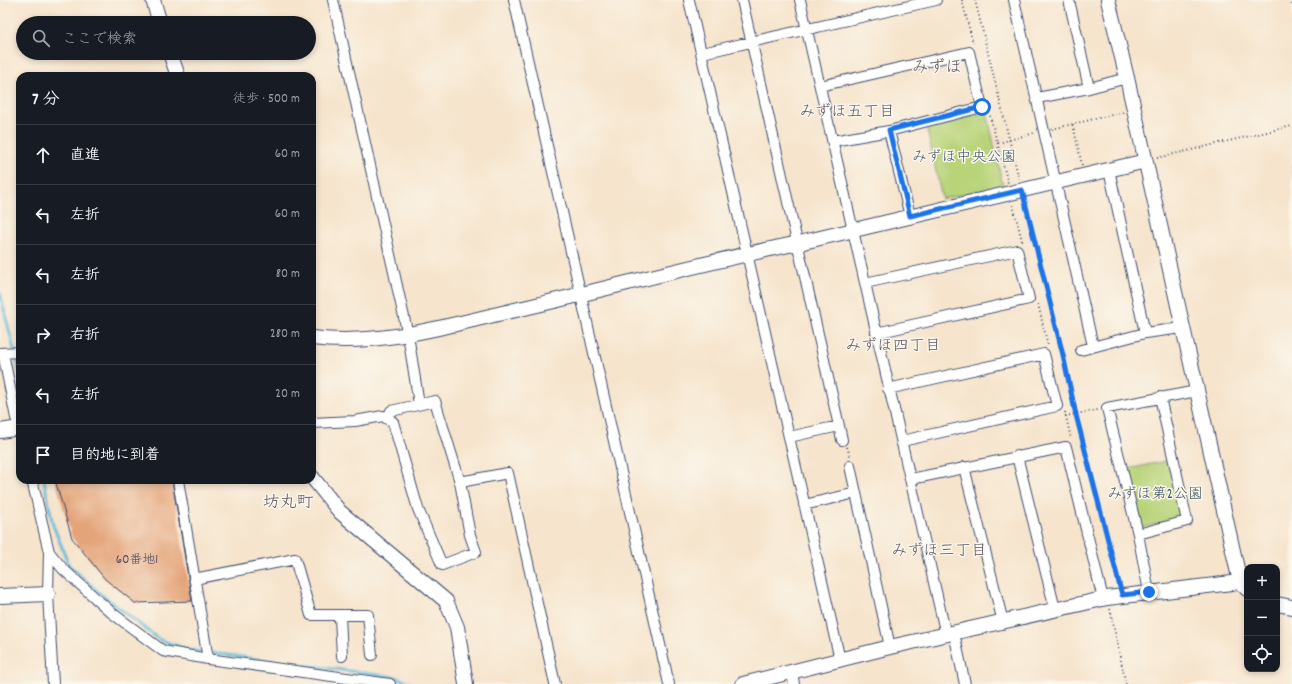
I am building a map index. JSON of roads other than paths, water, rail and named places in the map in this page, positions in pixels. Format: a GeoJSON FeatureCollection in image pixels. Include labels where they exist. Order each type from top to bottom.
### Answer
{"type":"FeatureCollection","features":[{"type":"Feature","properties":{"kind":"street"},"geometry":{"type":"LineString","coordinates":[[153,0],[158,16]]}},
{"type":"Feature","properties":{"kind":"street"},"geometry":{"type":"LineString","coordinates":[[333,0],[408,335],[419,404]]}},
{"type":"Feature","properties":{"kind":"street"},"geometry":{"type":"LineString","coordinates":[[514,0],[582,295],[668,684]]}},
{"type":"Feature","properties":{"kind":"street"},"geometry":{"type":"LineString","coordinates":[[689,0],[840,660]]}},
{"type":"Feature","properties":{"kind":"street"},"geometry":{"type":"LineString","coordinates":[[742,0],[799,243],[842,440]]}},
{"type":"Feature","properties":{"kind":"street"},"geometry":{"type":"LineString","coordinates":[[800,0],[854,229],[888,389],[950,634],[965,684]]}},
{"type":"Feature","properties":{"kind":"street"},"geometry":{"type":"LineString","coordinates":[[702,53],[752,43],[806,29],[936,0]]}},
{"type":"Feature","properties":{"kind":"street"},"geometry":{"type":"LineString","coordinates":[[1014,0],[1093,346]]}},
{"type":"Feature","properties":{"kind":"street"},"geometry":{"type":"LineString","coordinates":[[1069,0],[1089,88]]}},
{"type":"Feature","properties":{"kind":"street"},"geometry":{"type":"LineString","coordinates":[[743,684],[793,679],[840,660],[890,647],[1105,598],[1149,592],[1244,585],[1182,328],[1135,110],[1108,0]]}},
{"type":"Feature","properties":{"kind":"street"},"geometry":{"type":"LineString","coordinates":[[820,86],[969,52],[982,107],[889,130],[833,141]]}},
{"type":"Feature","properties":{"kind":"street"},"geometry":{"type":"LineString","coordinates":[[172,60],[177,72]]}},
{"type":"Feature","properties":{"kind":"street"},"geometry":{"type":"LineString","coordinates":[[1037,98],[1089,88],[1127,78]]}},
{"type":"Feature","properties":{"kind":"street"},"geometry":{"type":"LineString","coordinates":[[889,130],[910,216]]}},
{"type":"Feature","properties":{"kind":"street"},"geometry":{"type":"LineString","coordinates":[[316,338],[336,341],[372,340],[408,335],[582,295],[748,253],[799,243],[1146,161]]}},
{"type":"Feature","properties":{"kind":"street"},"geometry":{"type":"LineString","coordinates":[[1109,170],[1145,333]]}},
{"type":"Feature","properties":{"kind":"street"},"geometry":{"type":"LineString","coordinates":[[865,283],[1017,250],[1029,299],[876,333]]}},
{"type":"Feature","properties":{"kind":"street"},"geometry":{"type":"LineString","coordinates":[[1081,350],[1145,333],[1182,328]]}},
{"type":"Feature","properties":{"kind":"street"},"geometry":{"type":"LineString","coordinates":[[16,352],[3,353],[16,418]]}},
{"type":"Feature","properties":{"kind":"street"},"geometry":{"type":"LineString","coordinates":[[888,389],[1044,354],[1057,406],[902,441]]}},
{"type":"Feature","properties":{"kind":"street"},"geometry":{"type":"LineString","coordinates":[[1149,592],[1138,534],[1107,408],[1197,391]]}},
{"type":"Feature","properties":{"kind":"street"},"geometry":{"type":"LineString","coordinates":[[1138,534],[1187,521],[1160,397]]}},
{"type":"Feature","properties":{"kind":"street"},"geometry":{"type":"LineString","coordinates":[[316,422],[355,420],[383,416],[387,419],[392,422],[418,509],[442,565],[476,552],[470,535],[460,482],[435,400],[391,412],[387,419]]}},
{"type":"Feature","properties":{"kind":"street"},"geometry":{"type":"LineString","coordinates":[[789,437],[839,426]]}},
{"type":"Feature","properties":{"kind":"street"},"geometry":{"type":"LineString","coordinates":[[0,431],[16,429]]}},
{"type":"Feature","properties":{"kind":"street"},"geometry":{"type":"LineString","coordinates":[[911,479],[1066,446],[1105,598]]}},
{"type":"Feature","properties":{"kind":"street"},"geometry":{"type":"LineString","coordinates":[[1017,456],[1055,609]]}},
{"type":"Feature","properties":{"kind":"street"},"geometry":{"type":"LineString","coordinates":[[850,466],[890,647]]}},
{"type":"Feature","properties":{"kind":"street"},"geometry":{"type":"LineString","coordinates":[[964,467],[1003,622]]}},
{"type":"Feature","properties":{"kind":"street"},"geometry":{"type":"LineString","coordinates":[[460,482],[508,473],[555,684]]}},
{"type":"Feature","properties":{"kind":"street"},"geometry":{"type":"LineString","coordinates":[[316,483],[340,512],[446,601],[457,627],[466,684]]}},
{"type":"Feature","properties":{"kind":"street"},"geometry":{"type":"LineString","coordinates":[[33,484],[49,552],[48,594],[53,684]]}},
{"type":"Feature","properties":{"kind":"street"},"geometry":{"type":"LineString","coordinates":[[179,484],[207,655]]}},
{"type":"Feature","properties":{"kind":"street"},"geometry":{"type":"LineString","coordinates":[[804,505],[856,493]]}},
{"type":"Feature","properties":{"kind":"street"},"geometry":{"type":"LineString","coordinates":[[49,552],[63,569],[112,613],[163,652],[207,655],[390,684]]}},
{"type":"Feature","properties":{"kind":"street"},"geometry":{"type":"LineString","coordinates":[[194,579],[295,559],[311,615],[368,615],[372,655]]}},
{"type":"Feature","properties":{"kind":"street"},"geometry":{"type":"LineString","coordinates":[[0,596],[48,594]]}},
{"type":"Feature","properties":{"kind":"street"},"geometry":{"type":"LineString","coordinates":[[1280,605],[1292,607]]}},
{"type":"Feature","properties":{"kind":"street"},"geometry":{"type":"LineString","coordinates":[[340,616],[342,656]]}},
{"type":"Feature","properties":{"kind":"waterway"},"geometry":{"type":"LineString","coordinates":[[0,293],[14,350]]}},
{"type":"Feature","properties":{"kind":"waterway"},"geometry":{"type":"LineString","coordinates":[[45,484],[53,525],[69,565],[102,595],[160,640],[189,650],[395,677],[412,684]]}},
{"type":"Feature","properties":{"kind":"district","name":"みずほ"},"geometry":{"type":"Point","coordinates":[937,66]}},
{"type":"Feature","properties":{"kind":"district","name":"みずほ五丁目"},"geometry":{"type":"Point","coordinates":[847,110]}},
{"type":"Feature","properties":{"kind":"district","name":"みずほ四丁目"},"geometry":{"type":"Point","coordinates":[893,344]}},
{"type":"Feature","properties":{"kind":"district","name":"坊丸町"},"geometry":{"type":"Point","coordinates":[288,501]}},
{"type":"Feature","properties":{"kind":"district","name":"みずほ三丁目"},"geometry":{"type":"Point","coordinates":[939,549]}},
{"type":"Feature","properties":{"kind":"park label","name":"みずほ中央公園"},"geometry":{"type":"Point","coordinates":[964,156]}},
{"type":"Feature","properties":{"kind":"park label","name":"みずほ第2公園"},"geometry":{"type":"Point","coordinates":[1155,493]}}]}
